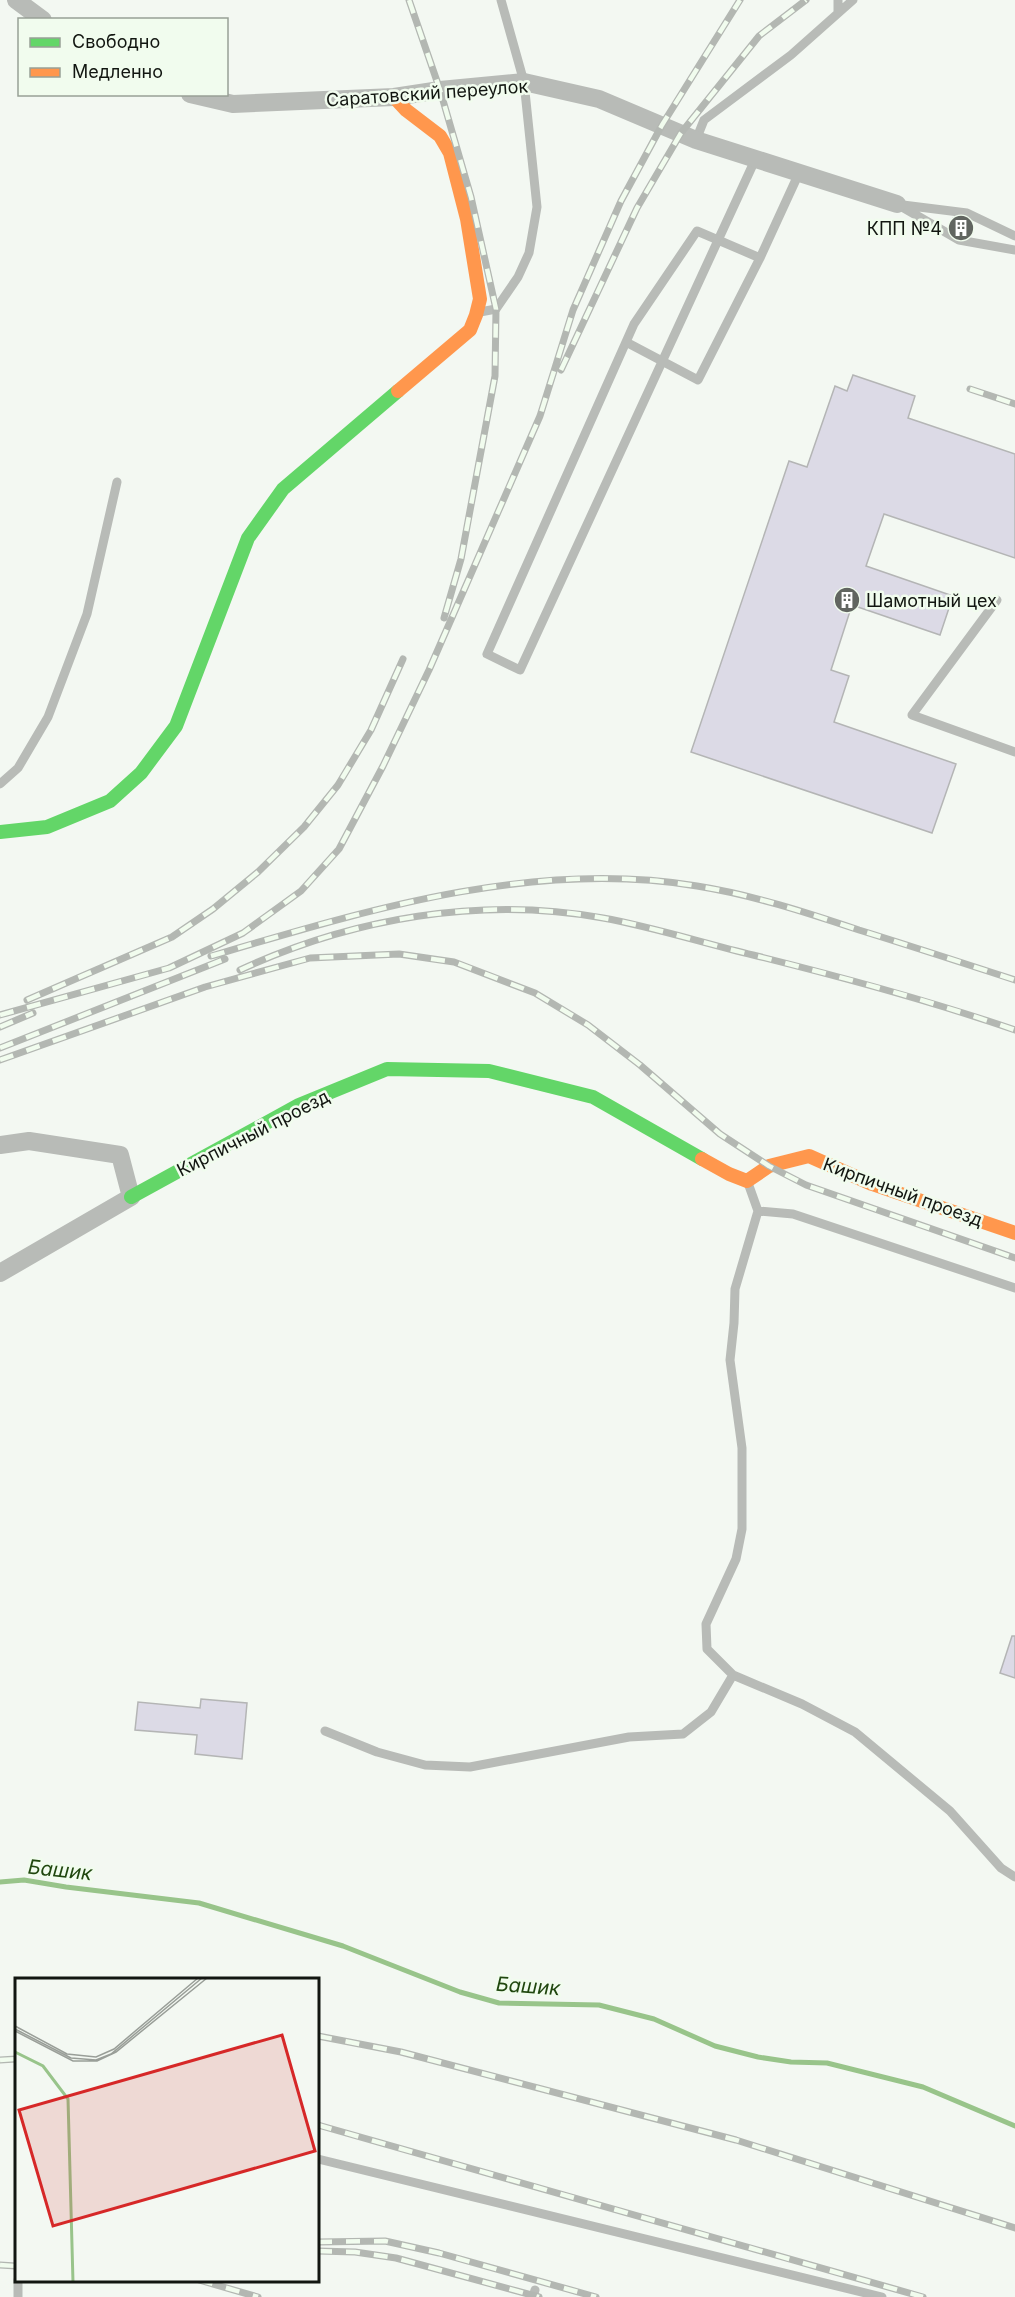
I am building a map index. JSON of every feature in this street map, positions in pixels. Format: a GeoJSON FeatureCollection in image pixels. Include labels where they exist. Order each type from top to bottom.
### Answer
{"type":"FeatureCollection","features":[{"type":"Feature","properties":{"kind":"street"},"geometry":{"type":"LineString","coordinates":[[16,0],[40,18]]}},
{"type":"Feature","properties":{"kind":"street","name":"Саратовский переулок"},"geometry":{"type":"LineString","coordinates":[[199,96],[233,104],[394,97],[524,82],[599,99],[696,140],[897,204]]}},
{"type":"Feature","properties":{"kind":"street"},"geometry":{"type":"LineString","coordinates":[[0,832],[47,827],[110,801],[141,773],[176,726],[248,537],[283,489],[470,330],[478,313],[480,297],[477,266],[455,171],[445,143],[403,109],[394,97]]}},
{"type":"Feature","properties":{"kind":"street","name":"Кирпичный проезд"},"geometry":{"type":"LineString","coordinates":[[0,1273],[131,1197],[299,1105],[387,1069],[489,1071],[593,1097],[729,1174],[747,1181],[769,1166],[809,1156],[872,1184],[1015,1233]]}},
{"type":"Feature","properties":{"kind":"street"},"geometry":{"type":"LineString","coordinates":[[0,1144],[29,1141],[120,1155],[131,1197]]}},
{"type":"Feature","properties":{"kind":"lane"},"geometry":{"type":"LineString","coordinates":[[478,313],[496,309],[518,277],[529,254],[537,207],[524,82],[501,0]]}},
{"type":"Feature","properties":{"kind":"lane"},"geometry":{"type":"LineString","coordinates":[[838,0],[838,12]]}},
{"type":"Feature","properties":{"kind":"lane"},"geometry":{"type":"LineString","coordinates":[[696,140],[704,120],[791,55],[853,0]]}},
{"type":"Feature","properties":{"kind":"lane"},"geometry":{"type":"LineString","coordinates":[[755,160],[718,240],[520,670],[487,654],[634,324],[697,231],[718,240],[760,258]]}},
{"type":"Feature","properties":{"kind":"lane"},"geometry":{"type":"LineString","coordinates":[[626,342],[698,380],[760,258],[799,173]]}},
{"type":"Feature","properties":{"kind":"lane"},"geometry":{"type":"LineString","coordinates":[[897,204],[967,213],[1015,236]]}},
{"type":"Feature","properties":{"kind":"lane"},"geometry":{"type":"LineString","coordinates":[[897,204],[959,240],[1015,250]]}},
{"type":"Feature","properties":{"kind":"lane"},"geometry":{"type":"LineString","coordinates":[[0,784],[18,768],[48,717],[87,614],[117,482]]}},
{"type":"Feature","properties":{"kind":"lane"},"geometry":{"type":"LineString","coordinates":[[997,600],[912,715],[1015,752]]}},
{"type":"Feature","properties":{"kind":"lane"},"geometry":{"type":"LineString","coordinates":[[747,1181],[758,1211],[735,1289],[730,1360],[742,1448],[742,1530],[736,1559],[706,1624],[707,1649],[733,1675],[802,1704],[855,1732],[950,1811],[1001,1868],[1015,1876]]}},
{"type":"Feature","properties":{"kind":"lane"},"geometry":{"type":"LineString","coordinates":[[758,1211],[793,1214],[1015,1288]]}},
{"type":"Feature","properties":{"kind":"lane"},"geometry":{"type":"LineString","coordinates":[[325,1731],[377,1752],[424,1765],[470,1767],[629,1737],[682,1734],[711,1712],[733,1675]]}},
{"type":"Feature","properties":{"kind":"lane"},"geometry":{"type":"LineString","coordinates":[[320,2159],[882,2297]]}},
{"type":"Feature","properties":{"kind":"building","name":"Шамотный цех"},"geometry":{"type":"Polygon","coordinates":[[[853,375],[915,396],[908,418],[1015,454],[1015,558],[884,514],[866,566],[953,596],[940,635],[852,605],[831,670],[849,676],[834,722],[956,764],[932,833],[691,752],[789,461],[807,467],[835,386],[847,391],[853,375]]]}},
{"type":"Feature","properties":{"kind":"building"},"geometry":{"type":"Polygon","coordinates":[[[1012,1636],[1015,1636],[1015,1678],[1000,1673],[1012,1636]]]}},
{"type":"Feature","properties":{"kind":"building"},"geometry":{"type":"Polygon","coordinates":[[[201,1699],[247,1703],[242,1759],[195,1754],[197,1735],[135,1730],[138,1702],[200,1708],[201,1699]]]}},
{"type":"Feature","properties":{"kind":"waterway","name":"Башик"},"geometry":{"type":"LineString","coordinates":[[0,1882],[24,1880],[199,1903],[343,1946],[460,1992],[499,2003],[599,2005],[654,2019],[715,2046],[758,2057],[791,2062],[827,2063],[923,2087],[1015,2126]]}},
{"type":"Feature","properties":{"kind":"railway"},"geometry":{"type":"LineString","coordinates":[[409,0],[440,90],[471,197],[496,309],[495,376],[461,559],[444,618]]}},
{"type":"Feature","properties":{"kind":"railway"},"geometry":{"type":"LineString","coordinates":[[0,1015],[169,968],[243,933],[301,891],[339,849],[383,766],[429,670],[540,416],[573,310],[621,201],[662,125],[740,0]]}},
{"type":"Feature","properties":{"kind":"railway"},"geometry":{"type":"LineString","coordinates":[[561,370],[637,208],[681,133],[759,36],[806,0]]}},
{"type":"Feature","properties":{"kind":"railway"},"geometry":{"type":"LineString","coordinates":[[970,389],[1015,404]]}},
{"type":"Feature","properties":{"kind":"railway"},"geometry":{"type":"LineString","coordinates":[[27,1000],[172,937],[213,909],[258,872],[304,827],[338,785],[371,730],[403,659]]}},
{"type":"Feature","properties":{"kind":"railway"},"geometry":{"type":"LineString","coordinates":[[211,956],[330,922],[451,894],[512,884],[573,879],[635,879],[697,886],[759,899],[1015,980]]}},
{"type":"Feature","properties":{"kind":"railway"},"geometry":{"type":"LineString","coordinates":[[240,970],[327,937],[418,916],[464,911],[557,912],[640,926],[819,972],[917,999],[1015,1030]]}},
{"type":"Feature","properties":{"kind":"railway"},"geometry":{"type":"LineString","coordinates":[[0,1060],[205,987],[310,958],[399,954],[454,962],[535,993],[588,1025],[640,1065],[720,1134],[769,1166],[806,1185],[1015,1258]]}},
{"type":"Feature","properties":{"kind":"railway"},"geometry":{"type":"LineString","coordinates":[[0,1048],[225,959]]}},
{"type":"Feature","properties":{"kind":"railway"},"geometry":{"type":"LineString","coordinates":[[0,1027],[33,1013]]}},
{"type":"Feature","properties":{"kind":"railway"},"geometry":{"type":"LineString","coordinates":[[320,2036],[401,2052],[736,2140],[1015,2228]]}},
{"type":"Feature","properties":{"kind":"railway"},"geometry":{"type":"LineString","coordinates":[[0,2060],[15,2059]]}},
{"type":"Feature","properties":{"kind":"railway"},"geometry":{"type":"LineString","coordinates":[[320,2126],[923,2297]]}},
{"type":"Feature","properties":{"kind":"railway"},"geometry":{"type":"LineString","coordinates":[[320,2242],[385,2241],[439,2253],[596,2297]]}},
{"type":"Feature","properties":{"kind":"railway"},"geometry":{"type":"LineString","coordinates":[[320,2251],[355,2252],[396,2258],[539,2297]]}},
{"type":"Feature","properties":{"kind":"railway"},"geometry":{"type":"LineString","coordinates":[[0,2265],[15,2266]]}},
{"type":"Feature","properties":{"kind":"railway"},"geometry":{"type":"LineString","coordinates":[[206,2282],[258,2297]]}},
{"type":"Feature","properties":{"kind":"traffic: fast"},"geometry":{"type":"LineString","coordinates":[[0,832],[47,827],[110,801],[141,773],[176,726],[248,538],[283,489],[398,391]]}},
{"type":"Feature","properties":{"kind":"traffic: fast"},"geometry":{"type":"LineString","coordinates":[[131,1197],[299,1105],[387,1069],[489,1071],[593,1097],[702,1159]]}},
{"type":"Feature","properties":{"kind":"traffic: slow"},"geometry":{"type":"LineString","coordinates":[[394,97],[406,110],[440,136],[450,153],[467,219],[480,299],[470,330],[398,391]]}},
{"type":"Feature","properties":{"kind":"traffic: slow"},"geometry":{"type":"LineString","coordinates":[[702,1159],[747,1181],[769,1166],[809,1156],[872,1184],[1015,1233]]}},
{"type":"Feature","properties":{"kind":"place","name":"КПП №4"},"geometry":{"type":"Point","coordinates":[961,228]}},
{"type":"Feature","properties":{"kind":"place","name":"Шамотный цех"},"geometry":{"type":"Point","coordinates":[847,600]}}]}
